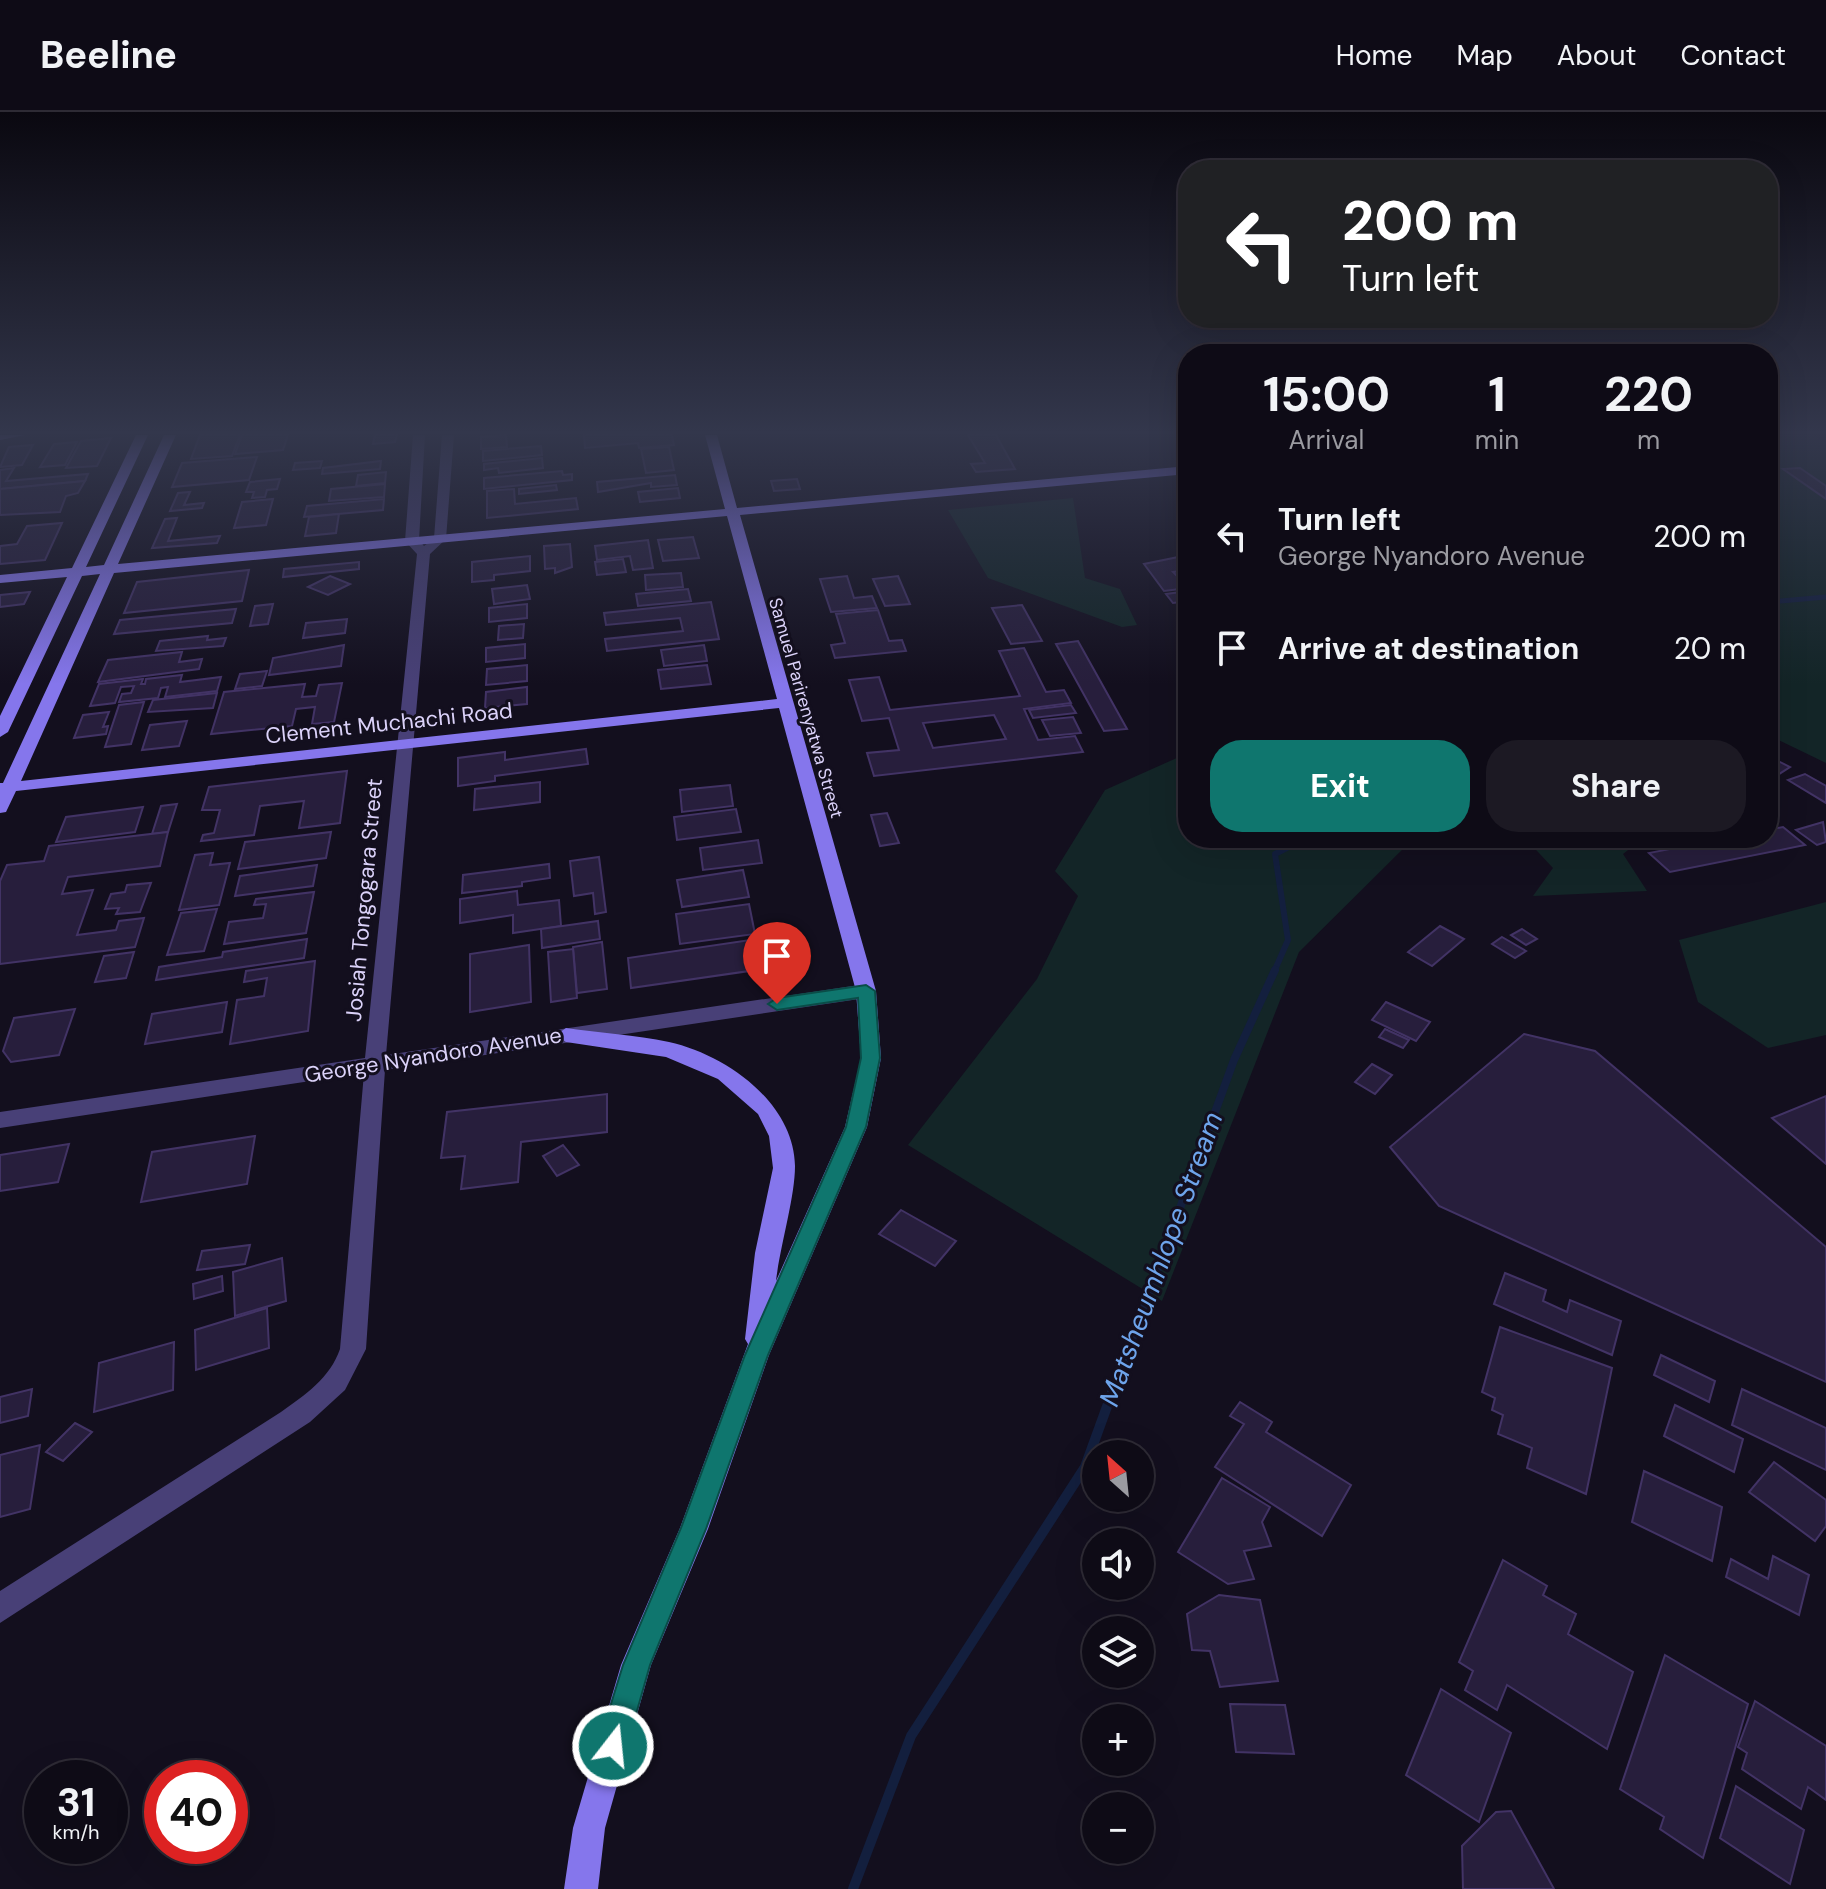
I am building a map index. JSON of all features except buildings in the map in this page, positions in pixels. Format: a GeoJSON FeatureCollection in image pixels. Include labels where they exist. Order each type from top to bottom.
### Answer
{"type":"FeatureCollection","features":[{"type":"Feature","properties":{"kind":"main road"},"geometry":{"type":"LineString","coordinates":[[0,732],[101,518]]}},
{"type":"Feature","properties":{"kind":"main road"},"geometry":{"type":"LineString","coordinates":[[0,808],[5,787],[132,518]]}},
{"type":"Feature","properties":{"kind":"main road"},"geometry":{"type":"LineString","coordinates":[[0,579],[418,547],[440,539],[676,518]]}},
{"type":"Feature","properties":{"kind":"main road","name":"Samuel Parirenyatwa Street"},"geometry":{"type":"LineString","coordinates":[[732,518],[866,991],[871,1058],[856,1127],[756,1355]]}},
{"type":"Feature","properties":{"kind":"main road","name":"Clement Muchachi Road"},"geometry":{"type":"LineString","coordinates":[[5,787],[783,703]]}},
{"type":"Feature","properties":{"kind":"main road"},"geometry":{"type":"LineString","coordinates":[[566,1035],[670,1050],[725,1074],[766,1109],[780,1136],[784,1168],[767,1253],[756,1355],[694,1529],[636,1665],[589,1828],[581,1889]]}},
{"type":"Feature","properties":{"kind":"street","name":"Josiah Tongogara Street"},"geometry":{"type":"LineString","coordinates":[[0,1608],[302,1413],[326,1395],[346,1372],[353,1349],[418,518]]}},
{"type":"Feature","properties":{"kind":"street"},"geometry":{"type":"LineString","coordinates":[[440,539],[442,518]]}},
{"type":"Feature","properties":{"kind":"street","name":"George Nyandoro Avenue"},"geometry":{"type":"LineString","coordinates":[[0,1120],[866,991]]}},
{"type":"Feature","properties":{"kind":"shaded area"},"geometry":{"type":"Polygon","coordinates":[[[953,518],[1076,518],[1085,578],[1120,589],[1137,625],[1122,627],[988,578],[953,518]]]}},
{"type":"Feature","properties":{"kind":"shaded area"},"geometry":{"type":"Polygon","coordinates":[[[1778,518],[1826,518],[1826,763],[1778,740],[1778,518]]]}},
{"type":"Feature","properties":{"kind":"shaded area"},"geometry":{"type":"Polygon","coordinates":[[[1178,757],[1178,848],[1404,848],[1299,952],[1162,1301],[908,1145],[1037,979],[1078,896],[1055,871],[1105,790],[1178,757]]]}},
{"type":"Feature","properties":{"kind":"shaded area"},"geometry":{"type":"Polygon","coordinates":[[[1534,848],[1630,848],[1623,854],[1647,891],[1533,896],[1553,868],[1534,848]]]}},
{"type":"Feature","properties":{"kind":"shaded area"},"geometry":{"type":"Polygon","coordinates":[[[1826,902],[1826,1035],[1768,1048],[1698,1002],[1679,940],[1826,902]]]}},
{"type":"Feature","properties":{"kind":"waterway","name":"Matsheumhlope Stream"},"geometry":{"type":"LineString","coordinates":[[1778,601],[1826,597]]}},
{"type":"Feature","properties":{"kind":"waterway","name":"Matsheumhlope Stream"},"geometry":{"type":"LineString","coordinates":[[1274,972],[1288,940],[1275,854],[1287,848]]}},
{"type":"Feature","properties":{"kind":"waterway","name":"Matsheumhlope Stream"},"geometry":{"type":"LineString","coordinates":[[1121,1370],[1234,1060],[1275,970]]}},
{"type":"Feature","properties":{"kind":"waterway","name":"Matsheumhlope Stream"},"geometry":{"type":"LineString","coordinates":[[853,1889],[911,1736],[1085,1467],[1121,1368]]}},
{"type":"Feature","properties":{"kind":"route"},"geometry":{"type":"LineString","coordinates":[[613,1746],[636,1665],[694,1529],[756,1355],[843,1163],[856,1127],[871,1058],[866,991],[777,1004]]}}]}
